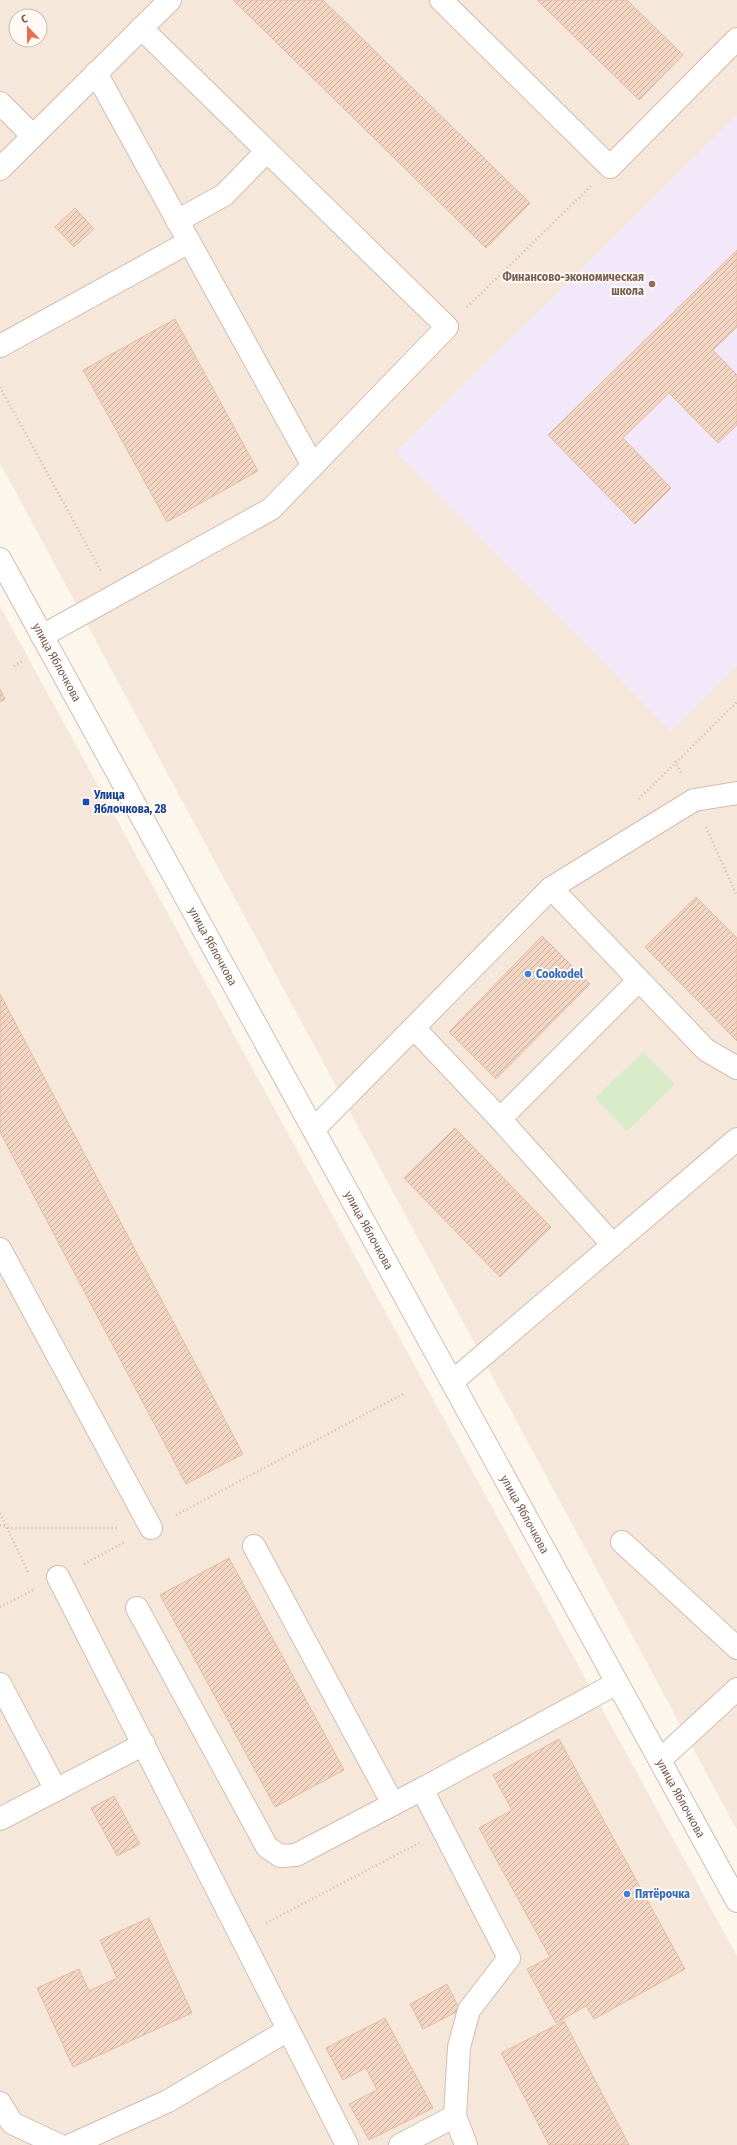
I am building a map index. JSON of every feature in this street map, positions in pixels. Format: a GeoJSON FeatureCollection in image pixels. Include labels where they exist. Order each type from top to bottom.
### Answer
{"type":"FeatureCollection","features":[{"type":"Feature","properties":{"kind":"street"},"geometry":{"type":"LineString","coordinates":[[0,169],[170,0]]}},
{"type":"Feature","properties":{"kind":"street"},"geometry":{"type":"LineString","coordinates":[[441,0],[610,167],[737,39]]}},
{"type":"Feature","properties":{"kind":"street"},"geometry":{"type":"LineString","coordinates":[[42,636],[271,509],[447,327],[141,28]]}},
{"type":"Feature","properties":{"kind":"street"},"geometry":{"type":"LineString","coordinates":[[96,73],[313,466]]}},
{"type":"Feature","properties":{"kind":"street"},"geometry":{"type":"LineString","coordinates":[[0,103],[33,136]]}},
{"type":"Feature","properties":{"kind":"street"},"geometry":{"type":"LineString","coordinates":[[177,221],[224,195],[267,151]]}},
{"type":"Feature","properties":{"kind":"street"},"geometry":{"type":"LineString","coordinates":[[0,346],[189,242]]}},
{"type":"Feature","properties":{"kind":"street","name":"улица Яблочкова"},"geometry":{"type":"LineString","coordinates":[[0,559],[737,1901]]}},
{"type":"Feature","properties":{"kind":"street"},"geometry":{"type":"LineString","coordinates":[[314,1129],[551,888],[694,800],[737,793]]}},
{"type":"Feature","properties":{"kind":"street"},"geometry":{"type":"LineString","coordinates":[[551,888],[706,1050],[737,1068]]}},
{"type":"Feature","properties":{"kind":"street"},"geometry":{"type":"LineString","coordinates":[[500,1119],[639,980]]}},
{"type":"Feature","properties":{"kind":"street"},"geometry":{"type":"LineString","coordinates":[[414,1028],[500,1119],[613,1245]]}},
{"type":"Feature","properties":{"kind":"street"},"geometry":{"type":"LineString","coordinates":[[452,1382],[613,1245],[735,1144]]}},
{"type":"Feature","properties":{"kind":"street"},"geometry":{"type":"LineString","coordinates":[[0,1249],[151,1528]]}},
{"type":"Feature","properties":{"kind":"street"},"geometry":{"type":"LineString","coordinates":[[622,1542],[737,1648]]}},
{"type":"Feature","properties":{"kind":"street"},"geometry":{"type":"LineString","coordinates":[[254,1546],[393,1804]]}},
{"type":"Feature","properties":{"kind":"street"},"geometry":{"type":"LineString","coordinates":[[58,1577],[347,2145]]}},
{"type":"Feature","properties":{"kind":"street"},"geometry":{"type":"LineString","coordinates":[[137,1608],[267,1847],[280,1856],[296,1855],[422,1789],[617,1683]]}},
{"type":"Feature","properties":{"kind":"street"},"geometry":{"type":"LineString","coordinates":[[0,1684],[56,1790]]}},
{"type":"Feature","properties":{"kind":"street"},"geometry":{"type":"LineString","coordinates":[[660,1760],[737,1689]]}},
{"type":"Feature","properties":{"kind":"street"},"geometry":{"type":"LineString","coordinates":[[0,1819],[144,1744]]}},
{"type":"Feature","properties":{"kind":"street"},"geometry":{"type":"LineString","coordinates":[[422,1789],[509,1958],[469,2010],[459,2047],[456,2116],[466,2145]]}},
{"type":"Feature","properties":{"kind":"street"},"geometry":{"type":"LineString","coordinates":[[71,2145],[168,2101],[288,2030]]}},
{"type":"Feature","properties":{"kind":"street"},"geometry":{"type":"LineString","coordinates":[[0,2103],[12,2123],[59,2145]]}},
{"type":"Feature","properties":{"kind":"street"},"geometry":{"type":"LineString","coordinates":[[400,2145],[456,2116]]}},
{"type":"Feature","properties":{"kind":"path"},"geometry":{"type":"LineString","coordinates":[[447,327],[610,167]]}},
{"type":"Feature","properties":{"kind":"path"},"geometry":{"type":"LineString","coordinates":[[0,387],[115,596]]}},
{"type":"Feature","properties":{"kind":"path"},"geometry":{"type":"LineString","coordinates":[[14,666],[27,658]]}},
{"type":"Feature","properties":{"kind":"path"},"geometry":{"type":"LineString","coordinates":[[675,761],[737,702]]}},
{"type":"Feature","properties":{"kind":"path"},"geometry":{"type":"LineString","coordinates":[[0,1607],[403,1394]]}},
{"type":"Feature","properties":{"kind":"path"},"geometry":{"type":"LineString","coordinates":[[0,1513],[31,1578]]}},
{"type":"Feature","properties":{"kind":"path"},"geometry":{"type":"LineString","coordinates":[[0,1525],[8,1528],[151,1528]]}},
{"type":"Feature","properties":{"kind":"path"},"geometry":{"type":"LineString","coordinates":[[242,1936],[442,1830]]}},
{"type":"Feature","properties":{"kind":"shaded area"},"geometry":{"type":"Polygon","coordinates":[[[0,0],[737,0],[737,1830],[0,463],[0,0]]]}},
{"type":"Feature","properties":{"kind":"shaded area","name":"Финансово-экономическая школа"},"geometry":{"type":"Polygon","coordinates":[[[737,115],[737,666],[671,731],[396,452],[737,115]]]}},
{"type":"Feature","properties":{"kind":"shaded area"},"geometry":{"type":"Polygon","coordinates":[[[0,606],[737,1956],[737,2145],[0,2145],[0,606]]]}},
{"type":"Feature","properties":{"kind":"green space"},"geometry":{"type":"Polygon","coordinates":[[[643,1052],[675,1084],[627,1131],[595,1098],[643,1052]]]}},
{"type":"Feature","properties":{"kind":"building"},"geometry":{"type":"Polygon","coordinates":[[[233,0],[323,0],[530,203],[486,248],[233,0]]]}},
{"type":"Feature","properties":{"kind":"building"},"geometry":{"type":"Polygon","coordinates":[[[537,0],[627,0],[683,55],[639,100],[537,0]]]}},
{"type":"Feature","properties":{"kind":"building"},"geometry":{"type":"Polygon","coordinates":[[[75,208],[94,229],[74,247],[55,227],[75,208]]]}},
{"type":"Feature","properties":{"kind":"building"},"geometry":{"type":"Polygon","coordinates":[[[737,250],[737,327],[713,350],[737,375],[737,425],[718,443],[669,393],[623,438],[671,488],[635,524],[548,435],[737,250]]]}},
{"type":"Feature","properties":{"kind":"building"},"geometry":{"type":"Polygon","coordinates":[[[175,319],[258,471],[167,522],[83,370],[175,319]]]}},
{"type":"Feature","properties":{"kind":"building"},"geometry":{"type":"Polygon","coordinates":[[[0,689],[5,699],[0,702],[0,689]]]}},
{"type":"Feature","properties":{"kind":"building"},"geometry":{"type":"Polygon","coordinates":[[[696,897],[737,938],[737,1041],[645,947],[696,897]]]}},
{"type":"Feature","properties":{"kind":"building"},"geometry":{"type":"Polygon","coordinates":[[[542,936],[590,984],[496,1079],[449,1032],[542,936]]]}},
{"type":"Feature","properties":{"kind":"building"},"geometry":{"type":"Polygon","coordinates":[[[0,994],[243,1454],[186,1484],[0,1132],[0,994]]]}},
{"type":"Feature","properties":{"kind":"building"},"geometry":{"type":"Polygon","coordinates":[[[455,1128],[551,1227],[500,1277],[404,1178],[455,1128]]]}},
{"type":"Feature","properties":{"kind":"building"},"geometry":{"type":"Polygon","coordinates":[[[229,1558],[344,1770],[275,1807],[160,1595],[229,1558]]]}},
{"type":"Feature","properties":{"kind":"building"},"geometry":{"type":"Polygon","coordinates":[[[559,1739],[685,1969],[594,2019],[586,2006],[556,2023],[527,1969],[550,1957],[479,1828],[512,1810],[493,1775],[559,1739]]]}},
{"type":"Feature","properties":{"kind":"building"},"geometry":{"type":"Polygon","coordinates":[[[114,1796],[140,1844],[117,1856],[91,1808],[114,1796]]]}},
{"type":"Feature","properties":{"kind":"building"},"geometry":{"type":"Polygon","coordinates":[[[149,1918],[192,2013],[73,2067],[37,1988],[79,1969],[89,1991],[117,1978],[100,1940],[149,1918]]]}},
{"type":"Feature","properties":{"kind":"building"},"geometry":{"type":"Polygon","coordinates":[[[447,1984],[460,2010],[423,2029],[410,2004],[447,1984]]]}},
{"type":"Feature","properties":{"kind":"building"},"geometry":{"type":"Polygon","coordinates":[[[385,2018],[433,2108],[369,2140],[349,2104],[377,2090],[366,2068],[343,2080],[326,2048],[385,2018]]]}},
{"type":"Feature","properties":{"kind":"building"},"geometry":{"type":"Polygon","coordinates":[[[564,2021],[629,2145],[549,2145],[501,2053],[564,2021]]]}},
{"type":"Feature","properties":{"kind":"place","name":"Финансово-экономическая школа"},"geometry":{"type":"Point","coordinates":[652,284]}},
{"type":"Feature","properties":{"kind":"place","name":"Улица Яблочкова, 28"},"geometry":{"type":"Point","coordinates":[86,802]}},
{"type":"Feature","properties":{"kind":"place","name":"Cookodel"},"geometry":{"type":"Point","coordinates":[528,974]}},
{"type":"Feature","properties":{"kind":"place","name":"Пятёрочка"},"geometry":{"type":"Point","coordinates":[627,1894]}}]}
